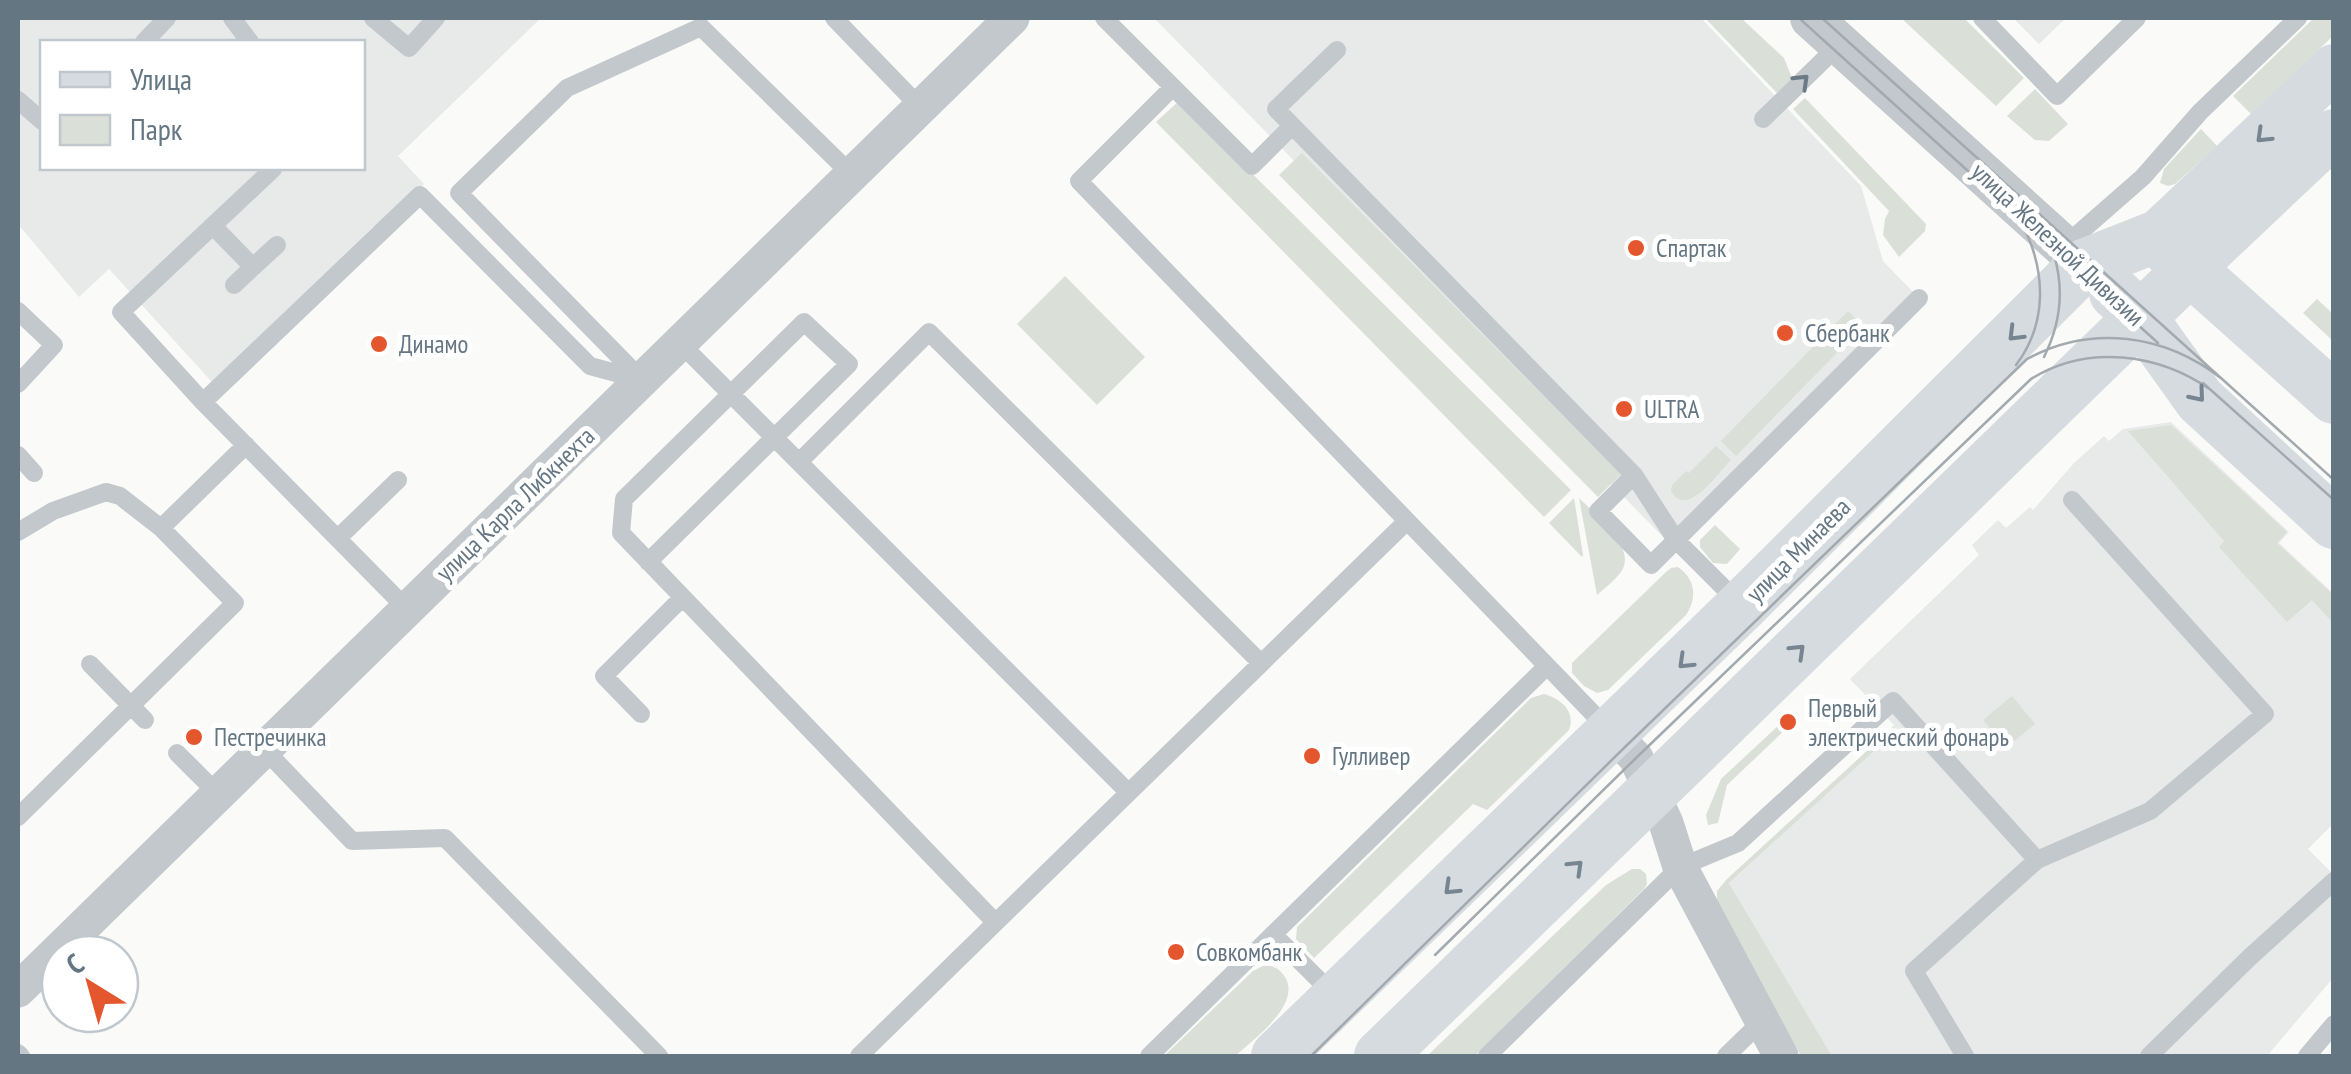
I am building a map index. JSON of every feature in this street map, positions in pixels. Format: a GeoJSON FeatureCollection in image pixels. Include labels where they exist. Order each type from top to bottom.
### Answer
{"type":"FeatureCollection","features":[{"type":"Feature","properties":{"kind":"main road","name":"улица Минаева"},"geometry":{"type":"LineString","coordinates":[[1380,1056],[2140,316],[2172,253],[2334,68]]}},
{"type":"Feature","properties":{"kind":"main road","name":"улица Минаева"},"geometry":{"type":"LineString","coordinates":[[1277,1056],[1742,606],[2074,256],[2172,253],[2334,134]]}},
{"type":"Feature","properties":{"kind":"main road"},"geometry":{"type":"LineString","coordinates":[[2172,253],[2334,398]]}},
{"type":"Feature","properties":{"kind":"main road","name":"улица Железной Дивизии"},"geometry":{"type":"LineString","coordinates":[[2074,256],[2140,316],[2200,400],[2334,523]]}},
{"type":"Feature","properties":{"kind":"street","name":"улица Карла Либкнехта"},"geometry":{"type":"LineString","coordinates":[[18,990],[1012,18]]}},
{"type":"Feature","properties":{"kind":"street","name":"улица Железной Дивизии"},"geometry":{"type":"LineString","coordinates":[[1826,30],[2074,256]]}},
{"type":"Feature","properties":{"kind":"street"},"geometry":{"type":"LineString","coordinates":[[1612,733],[1636,758],[1653,792],[1680,868],[1780,1056]]}},
{"type":"Feature","properties":{"kind":"lane"},"geometry":{"type":"LineString","coordinates":[[146,40],[167,18]]}},
{"type":"Feature","properties":{"kind":"lane"},"geometry":{"type":"LineString","coordinates":[[232,18],[248,40]]}},
{"type":"Feature","properties":{"kind":"lane"},"geometry":{"type":"LineString","coordinates":[[374,18],[409,48],[436,18]]}},
{"type":"Feature","properties":{"kind":"lane"},"geometry":{"type":"LineString","coordinates":[[834,18],[920,107]]}},
{"type":"Feature","properties":{"kind":"lane"},"geometry":{"type":"LineString","coordinates":[[1104,18],[1252,166],[1292,126]]}},
{"type":"Feature","properties":{"kind":"lane"},"geometry":{"type":"LineString","coordinates":[[1982,18],[2057,96],[2136,18]]}},
{"type":"Feature","properties":{"kind":"lane"},"geometry":{"type":"LineString","coordinates":[[2074,256],[2200,112],[2298,18]]}},
{"type":"Feature","properties":{"kind":"lane"},"geometry":{"type":"LineString","coordinates":[[642,380],[459,193],[526,127],[567,88],[701,28],[852,174]]}},
{"type":"Feature","properties":{"kind":"lane"},"geometry":{"type":"LineString","coordinates":[[1763,119],[1826,30]]}},
{"type":"Feature","properties":{"kind":"lane"},"geometry":{"type":"LineString","coordinates":[[1337,50],[1276,108],[1634,474],[1676,540],[1742,606]]}},
{"type":"Feature","properties":{"kind":"lane"},"geometry":{"type":"LineString","coordinates":[[1173,87],[1079,181],[1612,733]]}},
{"type":"Feature","properties":{"kind":"lane"},"geometry":{"type":"LineString","coordinates":[[18,100],[40,120]]}},
{"type":"Feature","properties":{"kind":"lane"},"geometry":{"type":"LineString","coordinates":[[272,170],[121,312],[203,402],[407,609]]}},
{"type":"Feature","properties":{"kind":"lane"},"geometry":{"type":"LineString","coordinates":[[203,402],[420,194],[590,366],[642,380]]}},
{"type":"Feature","properties":{"kind":"lane"},"geometry":{"type":"LineString","coordinates":[[213,226],[253,267]]}},
{"type":"Feature","properties":{"kind":"lane"},"geometry":{"type":"LineString","coordinates":[[234,285],[277,244]]}},
{"type":"Feature","properties":{"kind":"lane"},"geometry":{"type":"LineString","coordinates":[[1634,474],[1598,510],[1651,564],[1919,298]]}},
{"type":"Feature","properties":{"kind":"lane"},"geometry":{"type":"LineString","coordinates":[[18,311],[54,345],[18,384]]}},
{"type":"Feature","properties":{"kind":"lane"},"geometry":{"type":"LineString","coordinates":[[648,562],[849,364],[804,322],[624,499],[620,533],[995,922]]}},
{"type":"Feature","properties":{"kind":"lane"},"geometry":{"type":"LineString","coordinates":[[800,461],[929,332],[1261,664]]}},
{"type":"Feature","properties":{"kind":"lane"},"geometry":{"type":"LineString","coordinates":[[680,342],[1128,792]]}},
{"type":"Feature","properties":{"kind":"lane"},"geometry":{"type":"LineString","coordinates":[[1518,356],[1532,342]]}},
{"type":"Feature","properties":{"kind":"lane"},"geometry":{"type":"LineString","coordinates":[[161,528],[246,445]]}},
{"type":"Feature","properties":{"kind":"lane"},"geometry":{"type":"LineString","coordinates":[[18,455],[34,473]]}},
{"type":"Feature","properties":{"kind":"lane"},"geometry":{"type":"LineString","coordinates":[[338,538],[398,480]]}},
{"type":"Feature","properties":{"kind":"lane"},"geometry":{"type":"LineString","coordinates":[[18,532],[54,511],[106,492],[120,496],[161,528],[234,603],[18,817]]}},
{"type":"Feature","properties":{"kind":"lane"},"geometry":{"type":"LineString","coordinates":[[1965,1056],[1914,971],[2038,860],[2150,811],[2264,714],[2072,500]]}},
{"type":"Feature","properties":{"kind":"lane"},"geometry":{"type":"LineString","coordinates":[[859,1056],[1407,521]]}},
{"type":"Feature","properties":{"kind":"lane"},"geometry":{"type":"LineString","coordinates":[[641,714],[604,676],[682,598]]}},
{"type":"Feature","properties":{"kind":"lane"},"geometry":{"type":"LineString","coordinates":[[90,664],[144,720]]}},
{"type":"Feature","properties":{"kind":"lane"},"geometry":{"type":"LineString","coordinates":[[1149,1056],[1547,666]]}},
{"type":"Feature","properties":{"kind":"lane"},"geometry":{"type":"LineString","coordinates":[[1487,1056],[1680,868],[1738,843],[1893,701],[2038,860]]}},
{"type":"Feature","properties":{"kind":"lane"},"geometry":{"type":"LineString","coordinates":[[264,749],[352,841],[445,838],[659,1056]]}},
{"type":"Feature","properties":{"kind":"lane"},"geometry":{"type":"LineString","coordinates":[[177,753],[218,794]]}},
{"type":"Feature","properties":{"kind":"lane"},"geometry":{"type":"LineString","coordinates":[[2150,1056],[2334,881]]}},
{"type":"Feature","properties":{"kind":"lane"},"geometry":{"type":"LineString","coordinates":[[1273,934],[1337,998]]}},
{"type":"Feature","properties":{"kind":"lane"},"geometry":{"type":"LineString","coordinates":[[1726,1056],[1762,1021]]}},
{"type":"Feature","properties":{"kind":"lane"},"geometry":{"type":"LineString","coordinates":[[2306,1056],[2334,1024]]}},
{"type":"Feature","properties":{"kind":"shaded area"},"geometry":{"type":"Polygon","coordinates":[[[18,18],[541,18],[398,156],[424,184],[378,229],[374,226],[212,382],[109,269],[79,297],[18,224],[18,18]]]}},
{"type":"Feature","properties":{"kind":"shaded area","name":"Спартак"},"geometry":{"type":"Polygon","coordinates":[[[1154,18],[1701,18],[1861,186],[1883,261],[1919,298],[1671,545],[1154,18]]]}},
{"type":"Feature","properties":{"kind":"shaded area"},"geometry":{"type":"Polygon","coordinates":[[[2013,18],[2066,18],[2039,44],[2013,18]]]}},
{"type":"Feature","properties":{"kind":"shaded area"},"geometry":{"type":"Polygon","coordinates":[[[2171,422],[2289,532],[2279,543],[2333,593],[2333,824],[2308,849],[2333,874],[2333,978],[2267,1056],[1832,1056],[1729,883],[1884,742],[1881,738],[1894,725],[1850,679],[1979,555],[1972,545],[1998,520],[2006,528],[2030,507],[2033,510],[2104,436],[2109,441],[2123,429],[2171,422]]]}},
{"type":"Feature","properties":{"kind":"green space"},"geometry":{"type":"Polygon","coordinates":[[[1705,18],[1741,18],[1784,58],[1792,78],[1777,93],[1705,18]]]}},
{"type":"Feature","properties":{"kind":"green space"},"geometry":{"type":"Polygon","coordinates":[[[1901,18],[1964,18],[2024,78],[1996,106],[1901,18]]]}},
{"type":"Feature","properties":{"kind":"green space"},"geometry":{"type":"Polygon","coordinates":[[[2314,18],[2333,18],[2333,36],[2251,114],[2233,96],[2314,18]]]}},
{"type":"Feature","properties":{"kind":"green space"},"geometry":{"type":"Polygon","coordinates":[[[2035,89],[2068,124],[2049,141],[2035,140],[2007,116],[2035,89]]]}},
{"type":"Feature","properties":{"kind":"green space"},"geometry":{"type":"Polygon","coordinates":[[[1805,98],[1926,224],[1925,231],[1899,257],[1883,235],[1889,211],[1793,109],[1805,98]]]}},
{"type":"Feature","properties":{"kind":"green space"},"geometry":{"type":"Polygon","coordinates":[[[1179,101],[1571,490],[1544,517],[1156,122],[1179,101]]]}},
{"type":"Feature","properties":{"kind":"green space"},"geometry":{"type":"Polygon","coordinates":[[[2201,129],[2217,146],[2175,184],[2160,183],[2164,169],[2201,129]]]}},
{"type":"Feature","properties":{"kind":"green space"},"geometry":{"type":"Polygon","coordinates":[[[1302,153],[1621,474],[1598,497],[1279,175],[1302,153]]]}},
{"type":"Feature","properties":{"kind":"green space"},"geometry":{"type":"Polygon","coordinates":[[[1065,276],[1145,357],[1097,405],[1017,324],[1065,276]]]}},
{"type":"Feature","properties":{"kind":"green space"},"geometry":{"type":"Polygon","coordinates":[[[2317,299],[2333,314],[2333,341],[2303,313],[2317,299]]]}},
{"type":"Feature","properties":{"kind":"green space"},"geometry":{"type":"Polygon","coordinates":[[[1848,311],[1863,326],[1736,456],[1721,441],[1848,311]]]}},
{"type":"Feature","properties":{"kind":"green space"},"geometry":{"type":"Polygon","coordinates":[[[2171,425],[2287,532],[2277,543],[2333,595],[2333,623],[2312,600],[2287,622],[2219,547],[2224,541],[2128,431],[2171,425]]]}},
{"type":"Feature","properties":{"kind":"green space"},"geometry":{"type":"Polygon","coordinates":[[[1716,446],[1731,460],[1702,491],[1685,500],[1678,498],[1671,491],[1672,485],[1716,446]]]}},
{"type":"Feature","properties":{"kind":"green space"},"geometry":{"type":"Polygon","coordinates":[[[1574,498],[1583,555],[1582,557],[1549,523],[1574,498]]]}},
{"type":"Feature","properties":{"kind":"green space"},"geometry":{"type":"Polygon","coordinates":[[[1579,498],[1604,522],[1624,552],[1621,572],[1597,595],[1579,498]]]}},
{"type":"Feature","properties":{"kind":"green space"},"geometry":{"type":"Polygon","coordinates":[[[1715,525],[1740,549],[1727,564],[1713,563],[1700,547],[1700,540],[1715,525]]]}},
{"type":"Feature","properties":{"kind":"green space"},"geometry":{"type":"Polygon","coordinates":[[[1678,567],[1693,589],[1686,615],[1608,690],[1597,693],[1584,686],[1572,673],[1572,663],[1666,572],[1678,567]]]}},
{"type":"Feature","properties":{"kind":"green space"},"geometry":{"type":"Polygon","coordinates":[[[1544,694],[1566,707],[1569,730],[1487,810],[1473,804],[1314,958],[1296,939],[1297,927],[1531,698],[1544,694]]]}},
{"type":"Feature","properties":{"kind":"green space"},"geometry":{"type":"Polygon","coordinates":[[[2012,696],[2035,724],[2006,748],[1983,720],[2012,696]]]}},
{"type":"Feature","properties":{"kind":"green space"},"geometry":{"type":"Polygon","coordinates":[[[1781,723],[1786,729],[1727,785],[1718,823],[1708,825],[1706,815],[1721,779],[1781,723]]]}},
{"type":"Feature","properties":{"kind":"green space"},"geometry":{"type":"Polygon","coordinates":[[[1881,738],[1884,742],[1729,883],[1832,1056],[1801,1056],[1717,908],[1717,891],[1881,738]]]}},
{"type":"Feature","properties":{"kind":"green space"},"geometry":{"type":"Polygon","coordinates":[[[1632,869],[1646,874],[1644,889],[1475,1056],[1427,1056],[1606,885],[1632,869]]]}},
{"type":"Feature","properties":{"kind":"green space"},"geometry":{"type":"Polygon","coordinates":[[[1265,965],[1276,968],[1285,977],[1287,998],[1273,1021],[1253,1041],[1235,1056],[1164,1056],[1253,971],[1265,965]]]}},
{"type":"Feature","properties":{"kind":"tram line"},"geometry":{"type":"LineString","coordinates":[[1799,18],[2158,343]]}},
{"type":"Feature","properties":{"kind":"tram line"},"geometry":{"type":"LineString","coordinates":[[1822,18],[2334,480]]}},
{"type":"Feature","properties":{"kind":"tram line"},"geometry":{"type":"LineString","coordinates":[[2016,365],[2034,332],[2040,296],[2036,260],[2022,224]]}},
{"type":"Feature","properties":{"kind":"tram line"},"geometry":{"type":"LineString","coordinates":[[2044,357],[2055,330],[2060,302],[2051,246]]}},
{"type":"Feature","properties":{"kind":"tram line"},"geometry":{"type":"LineString","coordinates":[[1311,1056],[2027,359],[2076,341],[2127,339],[2176,352],[2222,379]]}},
{"type":"Feature","properties":{"kind":"tram line"},"geometry":{"type":"LineString","coordinates":[[1435,955],[2031,379],[2075,361],[2122,358],[2168,368],[2211,390]]}},
{"type":"Feature","properties":{"kind":"tram line"},"geometry":{"type":"LineString","coordinates":[[2203,383],[2334,500]]}},
{"type":"Feature","properties":{"kind":"place","name":"Спартак"},"geometry":{"type":"Point","coordinates":[1636,248]}},
{"type":"Feature","properties":{"kind":"place","name":"Сбербанк"},"geometry":{"type":"Point","coordinates":[1785,333]}},
{"type":"Feature","properties":{"kind":"place","name":"Динамо"},"geometry":{"type":"Point","coordinates":[379,344]}},
{"type":"Feature","properties":{"kind":"place","name":"ULTRA"},"geometry":{"type":"Point","coordinates":[1624,409]}},
{"type":"Feature","properties":{"kind":"place","name":"Первый электрический фонарь"},"geometry":{"type":"Point","coordinates":[1788,722]}},
{"type":"Feature","properties":{"kind":"place","name":"Пестречинка"},"geometry":{"type":"Point","coordinates":[194,737]}},
{"type":"Feature","properties":{"kind":"place","name":"Гулливер"},"geometry":{"type":"Point","coordinates":[1312,756]}},
{"type":"Feature","properties":{"kind":"place","name":"Совкомбанк"},"geometry":{"type":"Point","coordinates":[1176,952]}}]}
